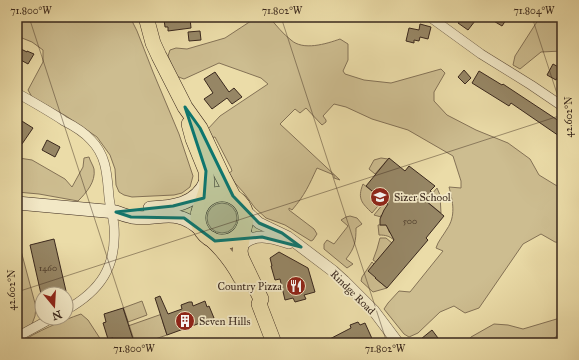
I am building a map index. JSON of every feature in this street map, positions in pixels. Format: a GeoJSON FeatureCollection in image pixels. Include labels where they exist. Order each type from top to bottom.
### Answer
{"type":"FeatureCollection","features":[{"type":"Feature","properties":{"kind":"main road"},"geometry":{"type":"LineString","coordinates":[[146,17],[153,43],[185,107],[200,128],[233,196],[240,202],[245,210],[246,219],[244,238],[240,254],[261,299],[259,304],[274,343]]}},
{"type":"Feature","properties":{"kind":"main road"},"geometry":{"type":"LineString","coordinates":[[185,107],[193,138],[207,177],[206,200],[198,216],[198,221],[206,235],[220,242],[244,238]]}},
{"type":"Feature","properties":{"kind":"main road"},"geometry":{"type":"LineString","coordinates":[[178,205],[192,199],[197,195],[203,187],[207,177]]}},
{"type":"Feature","properties":{"kind":"main road"},"geometry":{"type":"LineString","coordinates":[[114,212],[132,208],[178,205],[206,200],[224,194],[233,196]]}},
{"type":"Feature","properties":{"kind":"main road"},"geometry":{"type":"LineString","coordinates":[[17,203],[114,212],[131,217],[177,216],[189,221],[195,224],[228,256],[238,272],[253,303],[259,304]]}},
{"type":"Feature","properties":{"kind":"street"},"geometry":{"type":"LineString","coordinates":[[430,17],[480,54],[562,106]]}},
{"type":"Feature","properties":{"kind":"street"},"geometry":{"type":"LineString","coordinates":[[17,93],[81,131],[92,140],[99,149],[105,164],[110,199],[114,212],[113,252],[110,265],[100,283],[84,299],[74,305]]}},
{"type":"Feature","properties":{"kind":"street","name":"Rindge Road"},"geometry":{"type":"LineString","coordinates":[[245,210],[259,223],[288,237],[344,281],[374,312],[398,343]]}},
{"type":"Feature","properties":{"kind":"street","name":"Rindge Road"},"geometry":{"type":"LineString","coordinates":[[244,238],[272,238],[301,247]]}},
{"type":"Feature","properties":{"kind":"street"},"geometry":{"type":"LineString","coordinates":[[17,337],[37,326]]}},
{"type":"Feature","properties":{"kind":"highlighted area"},"geometry":{"type":"Polygon","coordinates":[[[185,107],[200,128],[233,196],[259,223],[282,233],[301,247],[262,237],[215,241],[184,218],[131,217],[116,212],[173,206],[204,198],[206,171],[185,107]]]}},
{"type":"Feature","properties":{"kind":"shaded area"},"geometry":{"type":"Polygon","coordinates":[[[17,17],[130,17],[179,134],[193,176],[190,187],[182,193],[174,195],[132,197],[119,192],[116,185],[115,169],[110,155],[97,137],[66,116],[32,97],[28,90],[43,62],[43,50],[32,42],[17,36],[17,17]]]}},
{"type":"Feature","properties":{"kind":"shaded area"},"geometry":{"type":"Polygon","coordinates":[[[257,17],[269,17],[288,38],[302,45],[315,46],[340,39],[348,44],[348,60],[343,71],[345,74],[364,80],[391,83],[441,69],[445,73],[434,92],[434,101],[447,115],[476,130],[508,143],[530,159],[539,175],[562,189],[562,243],[555,242],[541,234],[523,244],[479,308],[465,313],[454,306],[440,312],[418,333],[409,337],[404,334],[384,309],[399,291],[410,292],[443,251],[436,248],[452,219],[453,209],[449,187],[461,188],[461,181],[453,156],[408,130],[372,119],[346,107],[334,104],[323,116],[326,122],[322,125],[306,108],[300,113],[295,109],[280,124],[340,180],[334,178],[334,175],[317,168],[300,200],[292,210],[289,208],[289,210],[314,229],[317,234],[313,240],[311,241],[285,225],[266,218],[255,208],[235,183],[229,173],[232,171],[231,168],[215,137],[209,138],[206,131],[220,116],[268,84],[261,78],[219,63],[184,79],[176,76],[168,56],[170,50],[176,48],[187,49],[225,38],[257,17]]]}},
{"type":"Feature","properties":{"kind":"shaded area"},"geometry":{"type":"Polygon","coordinates":[[[540,17],[562,17],[562,51],[541,52],[520,69],[513,65],[515,56],[540,17]]]}},
{"type":"Feature","properties":{"kind":"shaded area"},"geometry":{"type":"Polygon","coordinates":[[[89,157],[94,169],[92,183],[78,201],[39,194],[17,192],[17,159],[19,158],[32,160],[65,179],[72,187],[83,167],[84,158],[89,157]]]}},
{"type":"Feature","properties":{"kind":"shaded area"},"geometry":{"type":"Polygon","coordinates":[[[381,158],[388,159],[375,174],[369,169],[374,160],[381,158]]]}},
{"type":"Feature","properties":{"kind":"shaded area"},"geometry":{"type":"Polygon","coordinates":[[[363,184],[383,200],[372,213],[361,197],[360,193],[363,184]]]}},
{"type":"Feature","properties":{"kind":"shaded area"},"geometry":{"type":"Polygon","coordinates":[[[437,188],[440,195],[441,213],[426,201],[437,188]]]}},
{"type":"Feature","properties":{"kind":"shaded area"},"geometry":{"type":"Polygon","coordinates":[[[222,203],[228,204],[236,212],[236,224],[228,232],[222,233],[216,232],[208,224],[207,218],[208,212],[216,204],[222,203]]]}},
{"type":"Feature","properties":{"kind":"shaded area"},"geometry":{"type":"Polygon","coordinates":[[[386,203],[388,204],[381,217],[374,215],[383,204],[385,205],[386,203]]]}},
{"type":"Feature","properties":{"kind":"shaded area"},"geometry":{"type":"Polygon","coordinates":[[[350,216],[357,218],[362,224],[356,228],[354,244],[346,259],[353,264],[347,268],[324,249],[324,244],[327,240],[334,244],[348,226],[341,220],[350,216]]]}},
{"type":"Feature","properties":{"kind":"shaded area"},"geometry":{"type":"Polygon","coordinates":[[[378,225],[387,225],[389,232],[395,238],[394,240],[384,235],[379,235],[378,225]]]}},
{"type":"Feature","properties":{"kind":"shaded area"},"geometry":{"type":"Polygon","coordinates":[[[380,238],[386,238],[392,243],[376,262],[373,260],[380,238]]]}},
{"type":"Feature","properties":{"kind":"shaded area"},"geometry":{"type":"Polygon","coordinates":[[[17,245],[20,247],[34,300],[34,319],[32,324],[17,332],[17,245]]]}},
{"type":"Feature","properties":{"kind":"shaded area"},"geometry":{"type":"Polygon","coordinates":[[[372,262],[374,264],[376,279],[387,288],[373,292],[361,281],[372,262]]]}},
{"type":"Feature","properties":{"kind":"shaded area"},"geometry":{"type":"Polygon","coordinates":[[[142,301],[147,315],[128,322],[123,308],[142,301]]]}},
{"type":"Feature","properties":{"kind":"shaded area"},"geometry":{"type":"Polygon","coordinates":[[[81,314],[88,320],[103,343],[19,343],[52,326],[74,326],[74,317],[81,314]]]}},
{"type":"Feature","properties":{"kind":"shaded area"},"geometry":{"type":"Polygon","coordinates":[[[162,314],[167,335],[143,343],[126,343],[125,341],[132,338],[128,326],[162,314]]]}},
{"type":"Feature","properties":{"kind":"shaded area"},"geometry":{"type":"Polygon","coordinates":[[[562,318],[562,331],[549,343],[466,343],[471,337],[494,324],[508,325],[523,329],[562,318]]]}},
{"type":"Feature","properties":{"kind":"building"},"geometry":{"type":"Polygon","coordinates":[[[167,17],[184,17],[185,19],[190,18],[191,28],[168,31],[168,27],[165,27],[164,19],[167,19],[167,17]]]}},
{"type":"Feature","properties":{"kind":"building"},"geometry":{"type":"Polygon","coordinates":[[[462,17],[469,17],[475,21],[468,30],[458,23],[462,17]]]}},
{"type":"Feature","properties":{"kind":"building"},"geometry":{"type":"Polygon","coordinates":[[[487,17],[508,17],[502,26],[487,17]]]}},
{"type":"Feature","properties":{"kind":"building"},"geometry":{"type":"Polygon","coordinates":[[[420,24],[431,27],[428,39],[420,37],[419,41],[414,40],[414,43],[406,41],[409,28],[419,30],[420,24]]]}},
{"type":"Feature","properties":{"kind":"building"},"geometry":{"type":"Polygon","coordinates":[[[200,31],[201,40],[189,41],[188,32],[200,31]]]}},
{"type":"Feature","properties":{"kind":"building"},"geometry":{"type":"Polygon","coordinates":[[[17,47],[34,54],[28,64],[17,58],[17,47]]]}},
{"type":"Feature","properties":{"kind":"building"},"geometry":{"type":"Polygon","coordinates":[[[553,64],[562,69],[556,80],[547,75],[553,64]]]}},
{"type":"Feature","properties":{"kind":"building"},"geometry":{"type":"Polygon","coordinates":[[[464,70],[471,78],[465,84],[458,77],[464,70]]]}},
{"type":"Feature","properties":{"kind":"building"},"geometry":{"type":"Polygon","coordinates":[[[479,71],[502,85],[503,84],[562,123],[562,138],[511,103],[509,106],[472,83],[479,71]]]}},
{"type":"Feature","properties":{"kind":"building"},"geometry":{"type":"Polygon","coordinates":[[[215,72],[229,92],[234,88],[242,97],[232,104],[227,98],[212,109],[204,99],[213,93],[204,79],[215,72]]]}},
{"type":"Feature","properties":{"kind":"building"},"geometry":{"type":"Polygon","coordinates":[[[17,118],[33,128],[22,144],[17,141],[17,118]]]}},
{"type":"Feature","properties":{"kind":"building"},"geometry":{"type":"Polygon","coordinates":[[[47,140],[60,147],[55,157],[42,150],[47,140]]]}},
{"type":"Feature","properties":{"kind":"building","name":"Sizer School"},"geometry":{"type":"Polygon","coordinates":[[[389,158],[405,171],[409,166],[435,186],[430,191],[433,193],[426,201],[444,216],[426,238],[428,240],[387,288],[368,271],[394,240],[386,225],[380,225],[380,219],[388,204],[366,186],[389,158]]]}},
{"type":"Feature","properties":{"kind":"building"},"geometry":{"type":"Polygon","coordinates":[[[54,239],[65,286],[39,286],[30,245],[54,239]]]}},
{"type":"Feature","properties":{"kind":"building"},"geometry":{"type":"Polygon","coordinates":[[[279,252],[308,268],[315,292],[304,295],[306,299],[295,302],[293,298],[285,300],[280,279],[275,280],[270,258],[279,252]]]}},
{"type":"Feature","properties":{"kind":"building"},"geometry":{"type":"Polygon","coordinates":[[[160,296],[168,314],[182,309],[181,305],[189,302],[192,302],[193,306],[205,301],[214,318],[167,335],[155,298],[160,296]]]}},
{"type":"Feature","properties":{"kind":"building"},"geometry":{"type":"Polygon","coordinates":[[[123,308],[133,339],[125,341],[126,343],[115,343],[113,338],[108,339],[103,323],[106,322],[104,314],[123,308]]]}},
{"type":"Feature","properties":{"kind":"building"},"geometry":{"type":"Polygon","coordinates":[[[358,322],[360,325],[365,323],[374,343],[322,343],[351,328],[350,325],[358,322]]]}},
{"type":"Feature","properties":{"kind":"building"},"geometry":{"type":"Polygon","coordinates":[[[432,330],[440,343],[416,343],[432,330]]]}},
{"type":"Feature","properties":{"kind":"place","name":"Sizer School"},"geometry":{"type":"Point","coordinates":[380,197]}},
{"type":"Feature","properties":{"kind":"place","name":"Country Pizza"},"geometry":{"type":"Point","coordinates":[296,286]}},
{"type":"Feature","properties":{"kind":"place","name":"Seven Hills"},"geometry":{"type":"Point","coordinates":[185,321]}}]}
